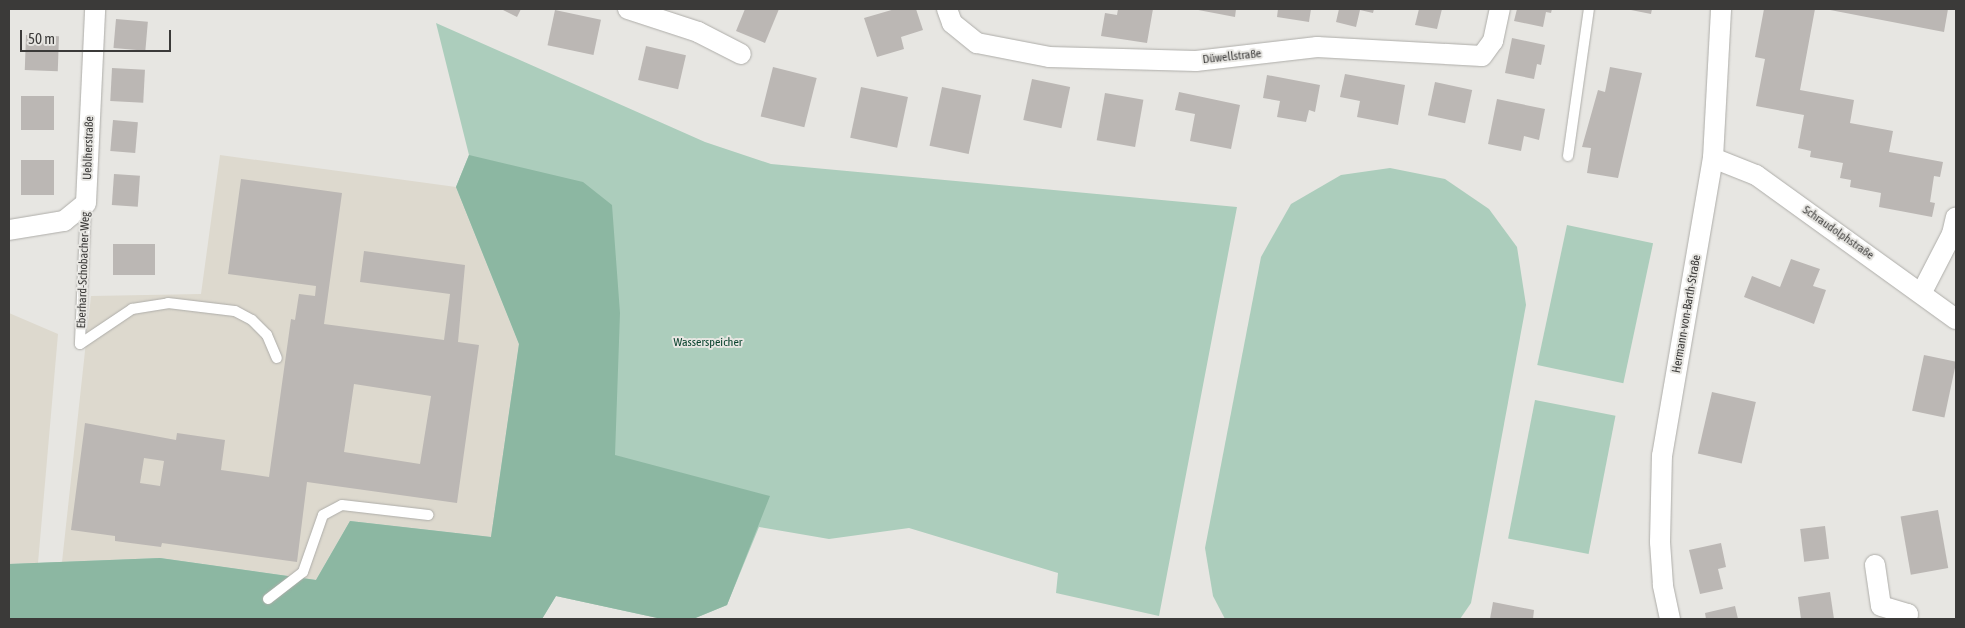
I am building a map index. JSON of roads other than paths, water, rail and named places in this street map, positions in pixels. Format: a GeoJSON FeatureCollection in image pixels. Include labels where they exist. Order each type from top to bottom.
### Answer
{"type":"FeatureCollection","features":[{"type":"Feature","properties":{"kind":"street","name":"Ueblherstraße"},"geometry":{"type":"LineString","coordinates":[[86,203],[95,9]]}},
{"type":"Feature","properties":{"kind":"street"},"geometry":{"type":"LineString","coordinates":[[628,9],[698,32],[742,54]]}},
{"type":"Feature","properties":{"kind":"street","name":"Düwellstraße"},"geometry":{"type":"LineString","coordinates":[[947,9],[952,23],[976,43],[1049,57],[1196,61],[1317,47],[1482,56],[1492,42],[1500,9]]}},
{"type":"Feature","properties":{"kind":"street","name":"Hermann-von-Barth-Straße"},"geometry":{"type":"LineString","coordinates":[[1670,619],[1663,585],[1660,542],[1662,456],[1713,158],[1721,9]]}},
{"type":"Feature","properties":{"kind":"street","name":"Schraudolphstraße"},"geometry":{"type":"LineString","coordinates":[[1713,158],[1756,175],[1922,292],[1956,319]]}},
{"type":"Feature","properties":{"kind":"street"},"geometry":{"type":"LineString","coordinates":[[9,230],[64,221],[86,203]]}},
{"type":"Feature","properties":{"kind":"street"},"geometry":{"type":"LineString","coordinates":[[1922,292],[1952,234],[1956,217]]}},
{"type":"Feature","properties":{"kind":"street"},"geometry":{"type":"LineString","coordinates":[[1875,565],[1881,606],[1908,614],[1907,619]]}},
{"type":"Feature","properties":{"kind":"lane"},"geometry":{"type":"LineString","coordinates":[[1568,156],[1589,9]]}},
{"type":"Feature","properties":{"kind":"lane","name":"Eberhard-Schobacher-Weg"},"geometry":{"type":"LineString","coordinates":[[86,203],[80,344],[132,308],[168,303],[235,311],[252,320],[267,335],[277,358]]}},
{"type":"Feature","properties":{"kind":"lane"},"geometry":{"type":"LineString","coordinates":[[268,599],[303,572],[323,516],[342,505],[428,515]]}},
{"type":"Feature","properties":{"kind":"park label","name":"Wasserspeicher"},"geometry":{"type":"Point","coordinates":[708,343]}}]}
